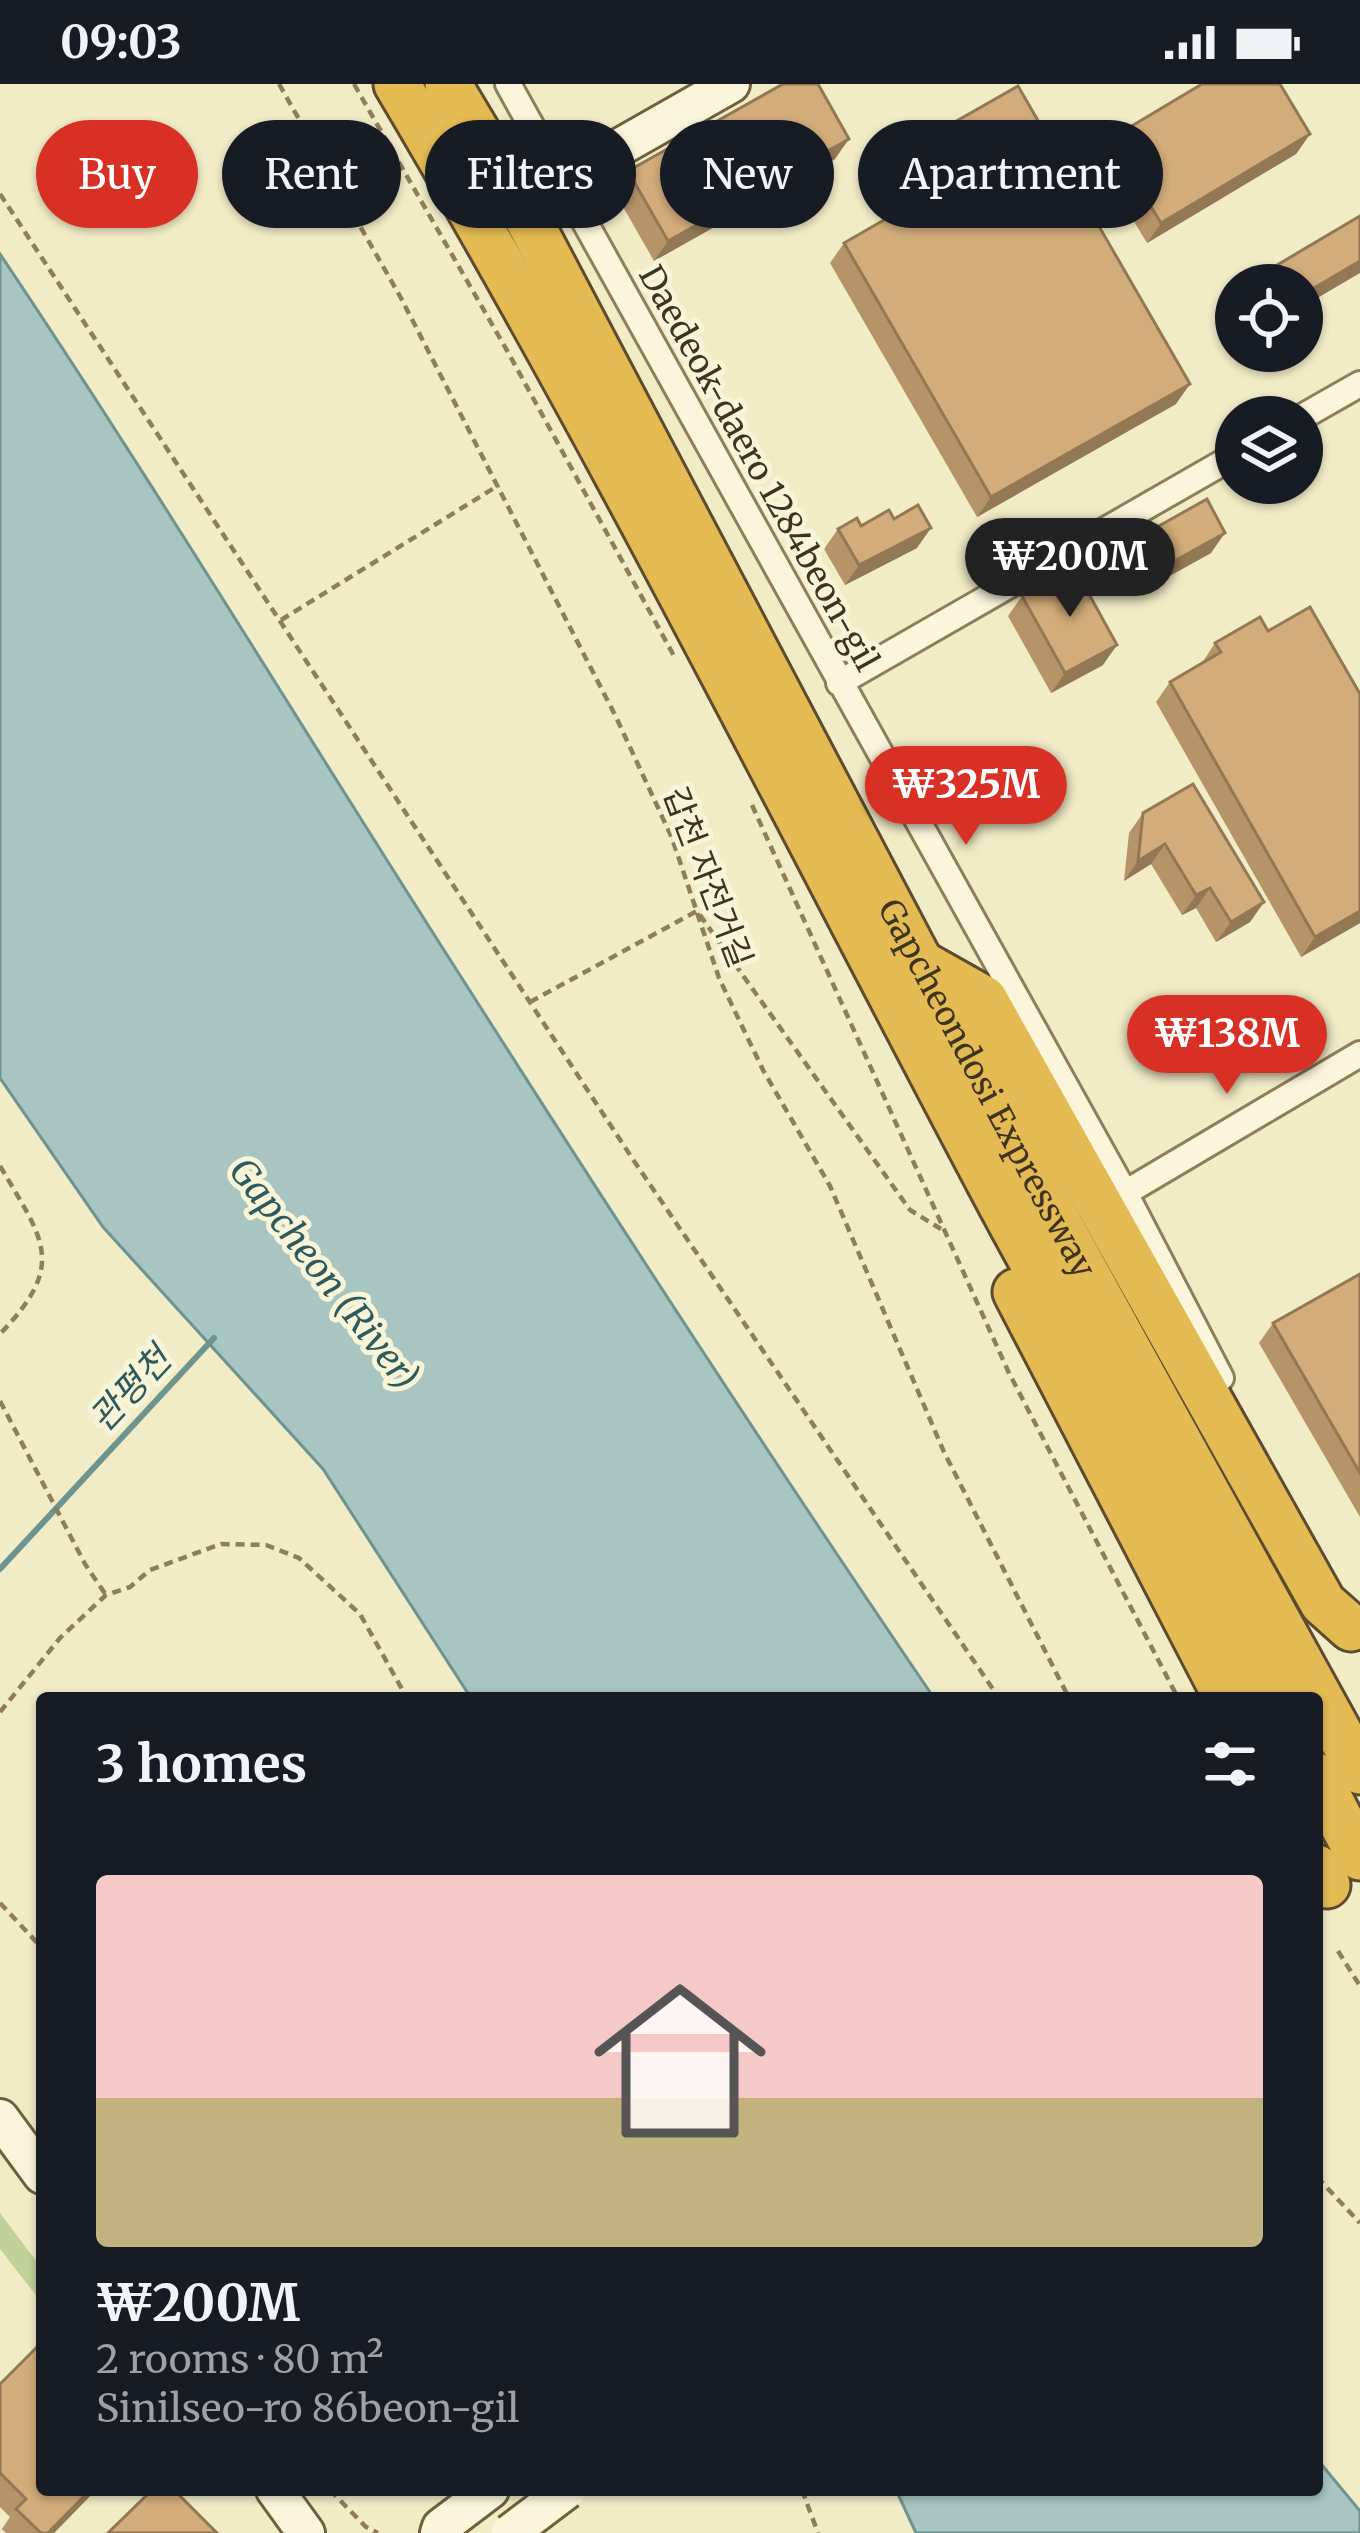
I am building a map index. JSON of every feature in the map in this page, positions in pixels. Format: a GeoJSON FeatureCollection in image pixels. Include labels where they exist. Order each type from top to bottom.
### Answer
{"type":"FeatureCollection","features":[{"type":"Feature","properties":{"kind":"highway","name":"Gapcheondosi Expressway"},"geometry":{"type":"LineString","coordinates":[[397,84],[517,291],[784,784],[994,1191],[1267,1685]]}},
{"type":"Feature","properties":{"kind":"highway","name":"Gapcheondosi Expressway"},"geometry":{"type":"LineString","coordinates":[[448,84],[524,211],[1033,1177],[1267,1685]]}},
{"type":"Feature","properties":{"kind":"highway"},"geometry":{"type":"LineString","coordinates":[[921,963],[984,999],[1324,1603],[1355,1637]]}},
{"type":"Feature","properties":{"kind":"highway","name":"Gapcheondosi Expressway"},"geometry":{"type":"LineString","coordinates":[[1323,1737],[1360,1771]]}},
{"type":"Feature","properties":{"kind":"highway"},"geometry":{"type":"LineString","coordinates":[[1323,1815],[1333,1879]]}},
{"type":"Feature","properties":{"kind":"main road"},"geometry":{"type":"LineString","coordinates":[[636,138],[731,84]]}},
{"type":"Feature","properties":{"kind":"main road"},"geometry":{"type":"LineString","coordinates":[[0,2118],[36,2167]]}},
{"type":"Feature","properties":{"kind":"main road"},"geometry":{"type":"LineString","coordinates":[[278,2496],[306,2533]]}},
{"type":"Feature","properties":{"kind":"main road"},"geometry":{"type":"LineString","coordinates":[[440,2530],[482,2496]]}},
{"type":"Feature","properties":{"kind":"main road"},"geometry":{"type":"LineString","coordinates":[[510,2533],[559,2496]]}},
{"type":"Feature","properties":{"kind":"street","name":"Daedeok-daero 1284beon-gil"},"geometry":{"type":"LineString","coordinates":[[508,84],[528,120]]}},
{"type":"Feature","properties":{"kind":"street","name":"Daedeok-daero 1284beon-gil"},"geometry":{"type":"LineString","coordinates":[[588,228],[1125,1193],[1355,1637]]}},
{"type":"Feature","properties":{"kind":"street"},"geometry":{"type":"LineString","coordinates":[[1323,405],[1360,384]]}},
{"type":"Feature","properties":{"kind":"street"},"geometry":{"type":"LineString","coordinates":[[839,683],[1215,467]]}},
{"type":"Feature","properties":{"kind":"street"},"geometry":{"type":"LineString","coordinates":[[1125,1193],[1360,1054]]}},
{"type":"Feature","properties":{"kind":"path","name":"갑천 자전거길"},"geometry":{"type":"LineString","coordinates":[[279,84],[401,298],[626,737],[672,838],[736,1015],[830,1186],[944,1452],[1066,1692]]}},
{"type":"Feature","properties":{"kind":"path"},"geometry":{"type":"LineString","coordinates":[[354,84],[681,668]]}},
{"type":"Feature","properties":{"kind":"path"},"geometry":{"type":"LineString","coordinates":[[0,194],[530,1002],[995,1692]]}},
{"type":"Feature","properties":{"kind":"path"},"geometry":{"type":"LineString","coordinates":[[281,620],[499,484]]}},
{"type":"Feature","properties":{"kind":"path"},"geometry":{"type":"LineString","coordinates":[[745,788],[1010,1373],[1175,1692]]}},
{"type":"Feature","properties":{"kind":"path"},"geometry":{"type":"LineString","coordinates":[[530,1002],[697,911],[910,1210],[945,1231]]}},
{"type":"Feature","properties":{"kind":"path"},"geometry":{"type":"LineString","coordinates":[[0,1166],[42,1246],[43,1274],[31,1302],[0,1334]]}},
{"type":"Feature","properties":{"kind":"path"},"geometry":{"type":"LineString","coordinates":[[0,1401],[106,1595]]}},
{"type":"Feature","properties":{"kind":"path"},"geometry":{"type":"LineString","coordinates":[[0,1712],[60,1639],[106,1595],[130,1587],[150,1570],[221,1544],[266,1545],[299,1558],[360,1614],[404,1692]]}},
{"type":"Feature","properties":{"kind":"path"},"geometry":{"type":"LineString","coordinates":[[0,1904],[36,1942]]}},
{"type":"Feature","properties":{"kind":"path"},"geometry":{"type":"LineString","coordinates":[[1338,1951],[1360,1986]]}},
{"type":"Feature","properties":{"kind":"path"},"geometry":{"type":"LineString","coordinates":[[1323,2184],[1360,2224]]}},
{"type":"Feature","properties":{"kind":"path"},"geometry":{"type":"LineString","coordinates":[[336,2496],[378,2533]]}},
{"type":"Feature","properties":{"kind":"path"},"geometry":{"type":"LineString","coordinates":[[804,2496],[818,2533]]}},
{"type":"Feature","properties":{"kind":"green space"},"geometry":{"type":"Polygon","coordinates":[[[0,2213],[36,2261],[36,2295],[0,2249],[0,2213]]]}},
{"type":"Feature","properties":{"kind":"water","name":"Gapcheon (River)"},"geometry":{"type":"Polygon","coordinates":[[[0,254],[586,1171],[930,1692],[467,1692],[323,1469],[103,1227],[0,1078],[0,254]]]}},
{"type":"Feature","properties":{"kind":"water"},"geometry":{"type":"Polygon","coordinates":[[[1323,2466],[1360,2511],[1360,2533],[916,2533],[899,2496],[1323,2496],[1323,2466]]]}},
{"type":"Feature","properties":{"kind":"building"},"geometry":{"type":"Polygon","coordinates":[[[783,84],[818,84],[849,139],[834,147],[834,120],[719,120],[783,84]]]}},
{"type":"Feature","properties":{"kind":"building"},"geometry":{"type":"Polygon","coordinates":[[[1202,84],[1280,84],[1310,134],[1163,222],[1163,120],[1142,120],[1202,84]]]}},
{"type":"Feature","properties":{"kind":"building"},"geometry":{"type":"Polygon","coordinates":[[[1018,86],[1038,120],[958,120],[1018,86]]]}},
{"type":"Feature","properties":{"kind":"building"},"geometry":{"type":"Polygon","coordinates":[[[660,153],[660,227],[636,185],[636,167],[660,153]]]}},
{"type":"Feature","properties":{"kind":"building"},"geometry":{"type":"Polygon","coordinates":[[[1360,216],[1360,261],[1323,283],[1323,264],[1279,264],[1360,216]]]}},
{"type":"Feature","properties":{"kind":"building"},"geometry":{"type":"Polygon","coordinates":[[[661,228],[691,228],[668,241],[661,228]]]}},
{"type":"Feature","properties":{"kind":"building"},"geometry":{"type":"Polygon","coordinates":[[[870,228],[1100,228],[1190,384],[991,497],[844,243],[870,228]]]}},
{"type":"Feature","properties":{"kind":"building"},"geometry":{"type":"Polygon","coordinates":[[[1207,499],[1225,533],[1169,564],[1150,531],[1207,499]]]}},
{"type":"Feature","properties":{"kind":"building"},"geometry":{"type":"Polygon","coordinates":[[[918,505],[931,528],[859,565],[838,529],[857,518],[861,526],[889,510],[894,519],[918,505]]]}},
{"type":"Feature","properties":{"kind":"building"},"geometry":{"type":"Polygon","coordinates":[[[1074,567],[1117,645],[1065,673],[1022,596],[1074,567]]]}},
{"type":"Feature","properties":{"kind":"building"},"geometry":{"type":"Polygon","coordinates":[[[1310,607],[1360,694],[1360,911],[1315,937],[1170,682],[1221,652],[1215,643],[1260,617],[1268,631],[1310,607]]]}},
{"type":"Feature","properties":{"kind":"building"},"geometry":{"type":"Polygon","coordinates":[[[1193,784],[1264,902],[1231,922],[1210,888],[1196,895],[1165,844],[1138,861],[1143,813],[1193,784]]]}},
{"type":"Feature","properties":{"kind":"building"},"geometry":{"type":"Polygon","coordinates":[[[1360,1274],[1360,1473],[1273,1323],[1360,1274]]]}},
{"type":"Feature","properties":{"kind":"building"},"geometry":{"type":"Polygon","coordinates":[[[36,2348],[36,2496],[84,2496],[48,2533],[41,2533],[16,2509],[26,2499],[0,2473],[0,2384],[36,2348]]]}},
{"type":"Feature","properties":{"kind":"building"},"geometry":{"type":"Polygon","coordinates":[[[146,2496],[180,2496],[217,2533],[108,2533],[146,2496]]]}},
{"type":"Feature","properties":{"kind":"waterway","name":"관평천"},"geometry":{"type":"LineString","coordinates":[[0,1569],[214,1338]]}}]}
